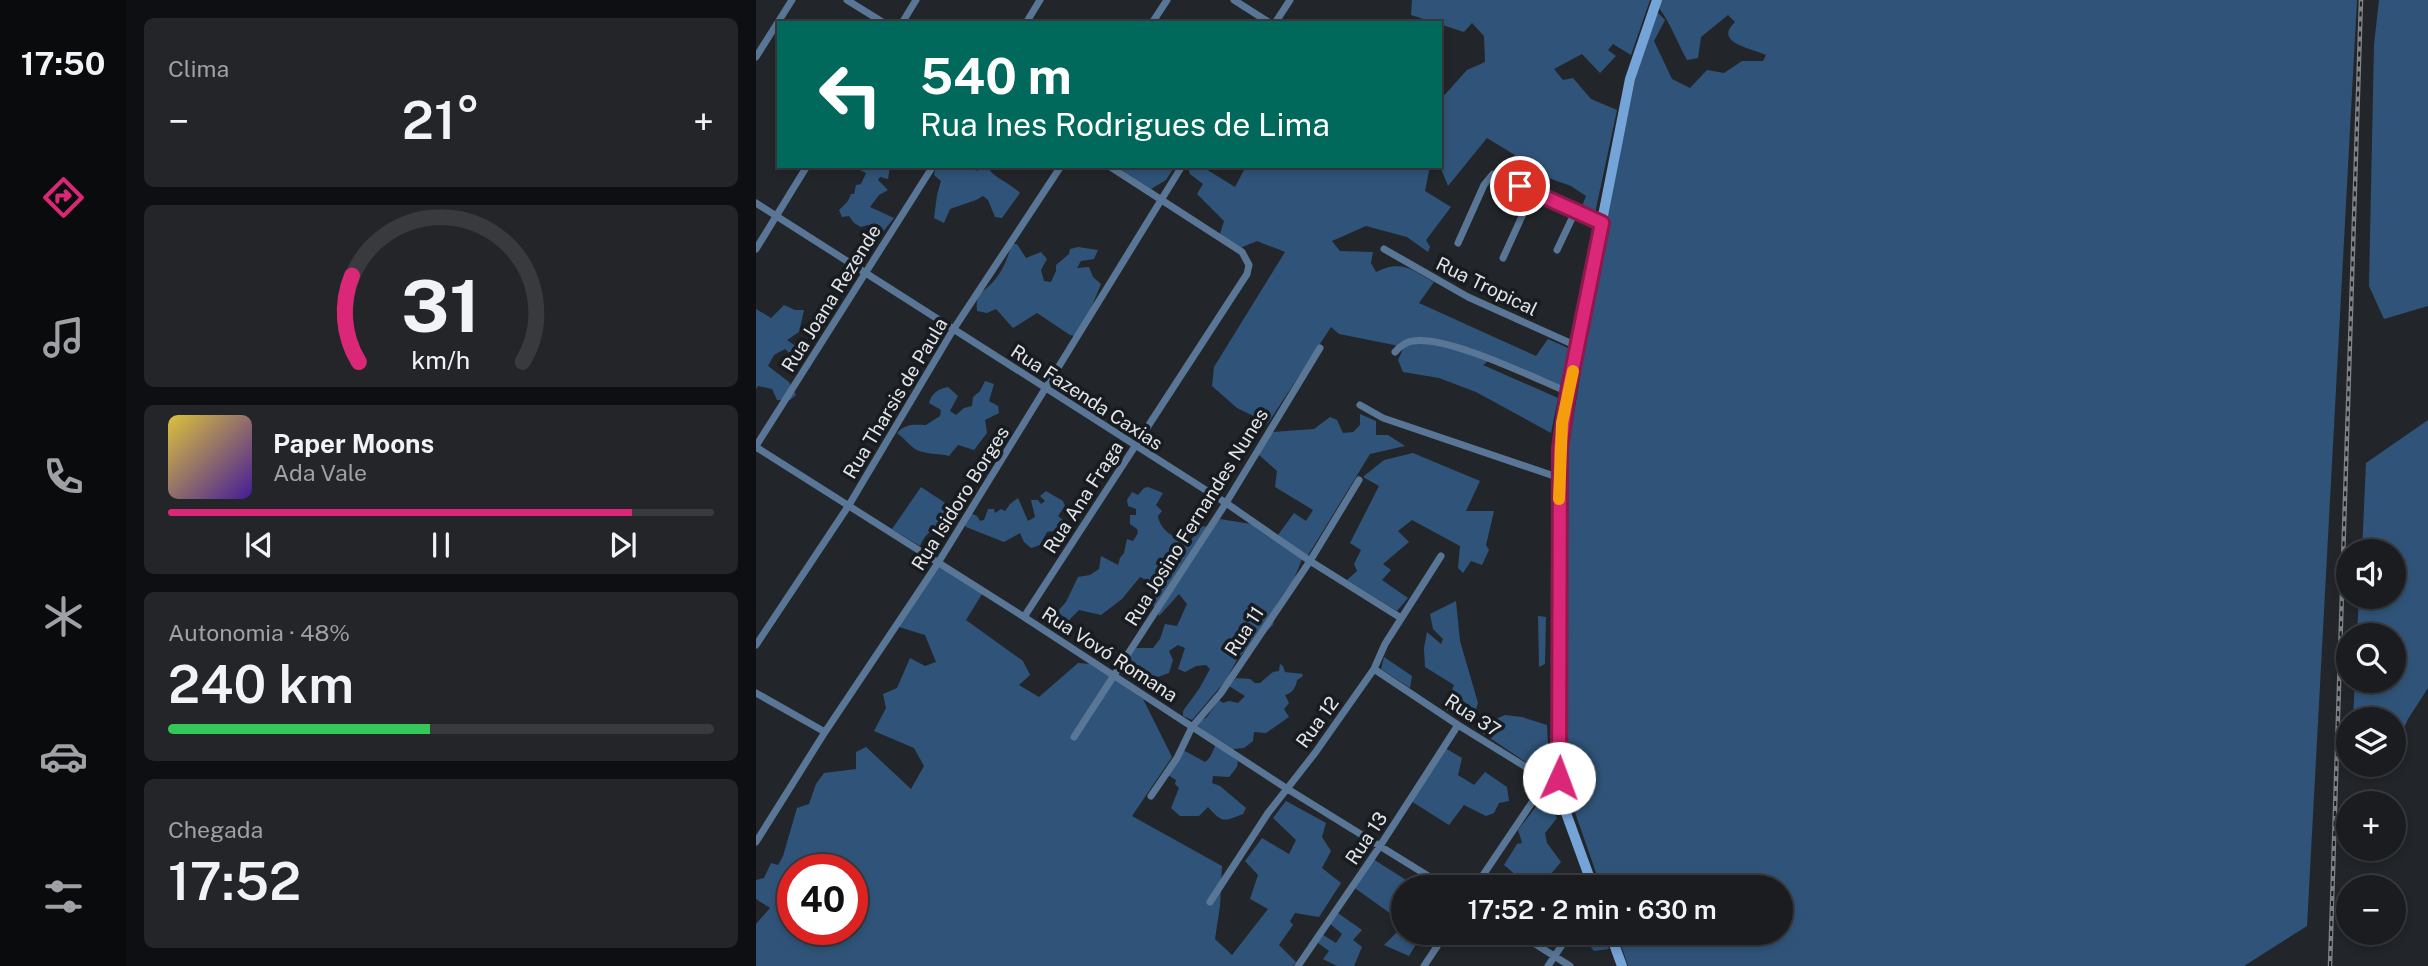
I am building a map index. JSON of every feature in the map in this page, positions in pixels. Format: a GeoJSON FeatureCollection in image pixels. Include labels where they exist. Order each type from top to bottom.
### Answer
{"type":"FeatureCollection","features":[{"type":"Feature","properties":{"kind":"street"},"geometry":{"type":"LineString","coordinates":[[779,21],[792,0]]}},
{"type":"Feature","properties":{"kind":"street"},"geometry":{"type":"LineString","coordinates":[[847,0],[881,21]]}},
{"type":"Feature","properties":{"kind":"street"},"geometry":{"type":"LineString","coordinates":[[903,21],[916,0]]}},
{"type":"Feature","properties":{"kind":"street"},"geometry":{"type":"LineString","coordinates":[[1027,21],[1040,0]]}},
{"type":"Feature","properties":{"kind":"street"},"geometry":{"type":"LineString","coordinates":[[1153,21],[1167,0]]}},
{"type":"Feature","properties":{"kind":"street"},"geometry":{"type":"LineString","coordinates":[[1234,0],[1270,21]]}},
{"type":"Feature","properties":{"kind":"street"},"geometry":{"type":"LineString","coordinates":[[1274,21],[1290,0]]}},
{"type":"Feature","properties":{"kind":"street"},"geometry":{"type":"LineString","coordinates":[[1589,875],[1553,779],[1562,423],[1630,79],[1657,0]]}},
{"type":"Feature","properties":{"kind":"street"},"geometry":{"type":"LineString","coordinates":[[756,57],[777,24]]}},
{"type":"Feature","properties":{"kind":"street"},"geometry":{"type":"LineString","coordinates":[[756,249],[806,168]]}},
{"type":"Feature","properties":{"kind":"street","name":"Rua Joana Rezende"},"geometry":{"type":"LineString","coordinates":[[756,447],[932,168]]}},
{"type":"Feature","properties":{"kind":"street","name":"Rua Tharsis de Paula"},"geometry":{"type":"LineString","coordinates":[[756,645],[849,505],[953,330],[1060,168]]}},
{"type":"Feature","properties":{"kind":"street"},"geometry":{"type":"LineString","coordinates":[[1112,168],[1161,200]]}},
{"type":"Feature","properties":{"kind":"street","name":"Rua Isidoro Borges"},"geometry":{"type":"LineString","coordinates":[[756,842],[825,732],[939,563],[1181,168]]}},
{"type":"Feature","properties":{"kind":"street"},"geometry":{"type":"LineString","coordinates":[[1458,243],[1484,185],[1490,176],[1495,174],[1602,223]]}},
{"type":"Feature","properties":{"kind":"street"},"geometry":{"type":"LineString","coordinates":[[1503,258],[1533,192]]}},
{"type":"Feature","properties":{"kind":"street","name":"Rua Ana Fraga"},"geometry":{"type":"LineString","coordinates":[[1024,617],[1247,274],[1249,265],[1242,252],[1161,200]]}},
{"type":"Feature","properties":{"kind":"street","name":"Rua Fazenda Caxias"},"geometry":{"type":"LineString","coordinates":[[756,203],[1401,618]]}},
{"type":"Feature","properties":{"kind":"street"},"geometry":{"type":"LineString","coordinates":[[1557,250],[1575,212]]}},
{"type":"Feature","properties":{"kind":"street","name":"Rua Tropical"},"geometry":{"type":"LineString","coordinates":[[1384,250],[1468,298],[1578,347]]}},
{"type":"Feature","properties":{"kind":"street"},"geometry":{"type":"LineString","coordinates":[[1395,352],[1405,343],[1439,342],[1568,392]]}},
{"type":"Feature","properties":{"kind":"street","name":"Rua Josino Fernandes Nunes"},"geometry":{"type":"LineString","coordinates":[[1074,737],[1226,503],[1320,348]]}},
{"type":"Feature","properties":{"kind":"street"},"geometry":{"type":"LineString","coordinates":[[1360,405],[1383,418],[1560,478]]}},
{"type":"Feature","properties":{"kind":"street","name":"Rua Vovó Romana"},"geometry":{"type":"LineString","coordinates":[[756,447],[1114,675],[1286,789],[1427,875]]}},
{"type":"Feature","properties":{"kind":"street","name":"Rua 11"},"geometry":{"type":"LineString","coordinates":[[1150,796],[1177,758],[1192,727],[1227,684],[1310,561],[1359,480]]}},
{"type":"Feature","properties":{"kind":"street","name":"Rua 12"},"geometry":{"type":"LineString","coordinates":[[1210,902],[1286,789],[1315,753],[1374,668],[1385,644],[1441,556]]}},
{"type":"Feature","properties":{"kind":"street","name":"Rua 37"},"geometry":{"type":"LineString","coordinates":[[1374,668],[1458,725],[1553,779]]}},
{"type":"Feature","properties":{"kind":"street"},"geometry":{"type":"LineString","coordinates":[[756,693],[825,732]]}},
{"type":"Feature","properties":{"kind":"street","name":"Rua 13"},"geometry":{"type":"LineString","coordinates":[[1298,966],[1458,725]]}},
{"type":"Feature","properties":{"kind":"street"},"geometry":{"type":"LineString","coordinates":[[1484,875],[1553,779]]}},
{"type":"Feature","properties":{"kind":"street"},"geometry":{"type":"LineString","coordinates":[[1424,966],[1438,945]]}},
{"type":"Feature","properties":{"kind":"street"},"geometry":{"type":"LineString","coordinates":[[1537,945],[1570,966]]}},
{"type":"Feature","properties":{"kind":"street"},"geometry":{"type":"LineString","coordinates":[[1548,966],[1562,945]]}},
{"type":"Feature","properties":{"kind":"street"},"geometry":{"type":"LineString","coordinates":[[1614,945],[1622,966]]}},
{"type":"Feature","properties":{"kind":"shaded area"},"geometry":{"type":"Polygon","coordinates":[[[1412,0],[1650,0],[1631,55],[1613,44],[1608,50],[1616,56],[1600,73],[1582,54],[1554,69],[1563,80],[1573,78],[1591,99],[1617,110],[1594,218],[1580,211],[1586,196],[1571,186],[1546,177],[1539,189],[1501,174],[1515,155],[1487,138],[1448,186],[1441,168],[1442,98],[1467,70],[1485,62],[1484,36],[1472,23],[1464,32],[1442,25],[1442,21],[1430,21],[1411,15],[1412,0]]]}},
{"type":"Feature","properties":{"kind":"shaded area"},"geometry":{"type":"Polygon","coordinates":[[[1662,0],[2357,0],[2307,926],[2244,966],[1628,966],[1621,945],[1793,945],[1793,875],[1597,875],[1563,778],[1564,475],[1605,224],[1636,76],[1657,12],[1665,20],[1654,41],[1672,79],[1690,88],[1707,70],[1724,73],[1742,61],[1763,61],[1766,55],[1731,40],[1729,29],[1735,22],[1728,15],[1701,37],[1698,58],[1687,60],[1659,8],[1662,0]]]}},
{"type":"Feature","properties":{"kind":"shaded area"},"geometry":{"type":"Polygon","coordinates":[[[2379,0],[2428,0],[2428,306],[2384,319],[2369,286],[2374,45],[2379,0]]]}},
{"type":"Feature","properties":{"kind":"shaded area"},"geometry":{"type":"Polygon","coordinates":[[[890,168],[888,179],[880,177],[878,180],[888,190],[879,195],[870,207],[894,218],[882,233],[868,225],[861,227],[849,216],[842,217],[839,210],[851,194],[854,194],[856,185],[861,184],[866,173],[860,170],[890,168]]]}},
{"type":"Feature","properties":{"kind":"shaded area"},"geometry":{"type":"Polygon","coordinates":[[[936,168],[973,168],[977,171],[979,168],[991,168],[990,171],[997,177],[1020,193],[1002,218],[995,217],[988,200],[983,196],[950,209],[944,223],[934,218],[941,181],[934,175],[936,168]]]}},
{"type":"Feature","properties":{"kind":"shaded area"},"geometry":{"type":"Polygon","coordinates":[[[1119,168],[1174,168],[1166,180],[1151,189],[1119,168]]]}},
{"type":"Feature","properties":{"kind":"shaded area"},"geometry":{"type":"Polygon","coordinates":[[[1204,168],[1235,187],[1245,168],[1430,168],[1425,191],[1451,207],[1426,240],[1430,247],[1428,252],[1407,237],[1366,226],[1332,241],[1340,251],[1373,252],[1371,263],[1376,272],[1400,266],[1434,282],[1419,303],[1536,356],[1548,339],[1570,349],[1560,386],[1492,358],[1483,365],[1558,398],[1551,433],[1476,392],[1439,378],[1403,372],[1398,360],[1404,347],[1339,334],[1331,327],[1268,423],[1237,408],[1212,386],[1214,367],[1285,252],[1257,241],[1240,248],[1220,234],[1224,221],[1197,194],[1203,184],[1190,174],[1188,169],[1204,168]]]}},
{"type":"Feature","properties":{"kind":"shaded area"},"geometry":{"type":"Polygon","coordinates":[[[1011,244],[1017,244],[1026,258],[1041,252],[1047,259],[1041,270],[1044,281],[1051,282],[1056,265],[1069,254],[1070,249],[1078,247],[1098,250],[1094,259],[1081,261],[1077,268],[1089,267],[1093,277],[1101,284],[1089,313],[1075,336],[1037,313],[1013,328],[996,309],[987,313],[977,311],[979,297],[999,274],[1011,244]]]}},
{"type":"Feature","properties":{"kind":"shaded area"},"geometry":{"type":"Polygon","coordinates":[[[784,305],[795,310],[804,310],[799,332],[787,340],[794,345],[798,355],[793,356],[785,349],[774,355],[768,366],[789,382],[796,395],[790,400],[777,400],[772,389],[758,386],[756,389],[756,309],[771,318],[784,305]]]}},
{"type":"Feature","properties":{"kind":"shaded area"},"geometry":{"type":"Polygon","coordinates":[[[985,381],[994,384],[989,401],[998,406],[999,413],[985,420],[987,433],[974,450],[958,445],[949,456],[923,452],[915,449],[897,433],[907,426],[926,425],[940,416],[941,410],[929,403],[938,390],[948,387],[958,396],[950,411],[956,415],[964,408],[972,406],[973,397],[985,381]]]}},
{"type":"Feature","properties":{"kind":"shaded area"},"geometry":{"type":"Polygon","coordinates":[[[1360,414],[1376,421],[1376,435],[1388,435],[1405,446],[1370,454],[1307,557],[1278,535],[1294,513],[1306,521],[1313,510],[1275,487],[1277,471],[1258,454],[1272,432],[1314,429],[1330,417],[1337,420],[1343,433],[1353,432],[1360,425],[1360,414]]]}},
{"type":"Feature","properties":{"kind":"shaded area"},"geometry":{"type":"Polygon","coordinates":[[[2428,420],[2428,688],[2406,723],[2406,707],[2354,707],[2354,693],[2406,693],[2406,623],[2358,623],[2358,609],[2406,609],[2406,539],[2363,539],[2366,463],[2428,420]]]}},
{"type":"Feature","properties":{"kind":"shaded area"},"geometry":{"type":"Polygon","coordinates":[[[1413,453],[1480,481],[1466,511],[1494,511],[1486,545],[1489,550],[1482,565],[1471,561],[1463,573],[1458,568],[1460,546],[1412,520],[1398,531],[1409,542],[1383,564],[1391,570],[1382,580],[1408,598],[1397,611],[1347,580],[1357,571],[1354,564],[1361,550],[1350,543],[1379,486],[1363,477],[1384,460],[1413,453]]]}},
{"type":"Feature","properties":{"kind":"shaded area"},"geometry":{"type":"Polygon","coordinates":[[[921,487],[959,512],[944,531],[929,533],[920,546],[892,529],[921,487]]]}},
{"type":"Feature","properties":{"kind":"shaded area"},"geometry":{"type":"Polygon","coordinates":[[[1148,487],[1163,493],[1156,505],[1162,511],[1158,516],[1162,526],[1187,545],[1202,526],[1213,528],[1220,519],[1251,524],[1302,559],[1294,579],[1277,603],[1273,625],[1238,658],[1226,680],[1192,720],[1183,716],[1183,711],[1210,669],[1206,665],[1196,666],[1185,672],[1178,669],[1185,648],[1178,645],[1169,651],[1173,660],[1169,673],[1138,684],[1120,673],[1136,648],[1153,648],[1160,639],[1165,624],[1177,626],[1187,604],[1179,594],[1159,616],[1149,598],[1153,583],[1140,577],[1122,599],[1101,615],[1079,610],[1068,621],[1056,613],[1066,602],[1078,577],[1090,575],[1099,569],[1101,556],[1118,565],[1127,539],[1133,541],[1138,533],[1130,524],[1130,515],[1136,515],[1136,509],[1128,506],[1127,500],[1132,492],[1138,495],[1148,487]]]}},
{"type":"Feature","properties":{"kind":"shaded area"},"geometry":{"type":"Polygon","coordinates":[[[1046,491],[1063,501],[1065,506],[1058,516],[1063,520],[1069,534],[1060,537],[1053,531],[1047,532],[1040,545],[1031,548],[1020,533],[1004,542],[966,527],[963,520],[968,512],[977,516],[980,521],[984,520],[988,509],[994,509],[995,513],[1001,509],[1005,511],[1018,498],[1028,521],[1035,517],[1031,500],[1038,500],[1041,504],[1045,501],[1040,496],[1046,491]]]}},
{"type":"Feature","properties":{"kind":"shaded area"},"geometry":{"type":"Polygon","coordinates":[[[940,566],[982,594],[966,620],[1023,661],[1030,675],[1019,685],[1039,697],[1078,663],[1090,664],[1143,699],[1172,757],[1132,816],[1222,866],[1215,939],[1232,955],[1268,909],[1250,899],[1258,875],[1245,861],[1262,838],[1289,854],[1296,840],[1273,818],[1286,801],[1326,823],[1322,837],[1331,851],[1322,868],[1341,883],[1319,917],[1295,913],[1290,921],[1293,925],[1279,945],[1296,962],[1293,966],[756,966],[756,924],[770,908],[756,899],[756,880],[764,878],[771,863],[777,865],[777,945],[868,945],[868,854],[784,854],[797,808],[809,804],[816,784],[824,773],[856,769],[856,752],[866,747],[911,789],[924,766],[914,748],[874,731],[886,708],[883,694],[897,688],[910,658],[925,666],[936,662],[925,635],[899,627],[940,566]]]}},
{"type":"Feature","properties":{"kind":"shaded area"},"geometry":{"type":"Polygon","coordinates":[[[1456,601],[1460,641],[1478,703],[1474,716],[1466,709],[1459,717],[1445,709],[1454,685],[1425,667],[1427,632],[1441,644],[1443,639],[1433,629],[1430,614],[1456,601]]]}},
{"type":"Feature","properties":{"kind":"shaded area"},"geometry":{"type":"Polygon","coordinates":[[[1538,616],[1546,617],[1545,664],[1539,667],[1538,616]]]}},
{"type":"Feature","properties":{"kind":"shaded area"},"geometry":{"type":"Polygon","coordinates":[[[1384,657],[1412,676],[1410,688],[1381,669],[1384,657]]]}},
{"type":"Feature","properties":{"kind":"shaded area"},"geometry":{"type":"Polygon","coordinates":[[[1280,664],[1285,672],[1303,674],[1292,691],[1285,695],[1289,703],[1284,709],[1289,717],[1266,733],[1254,732],[1253,741],[1244,748],[1234,749],[1230,755],[1238,761],[1237,767],[1229,777],[1213,776],[1212,783],[1220,786],[1246,808],[1243,814],[1224,820],[1208,807],[1199,816],[1180,816],[1171,808],[1179,788],[1175,784],[1176,780],[1168,775],[1177,753],[1185,751],[1205,762],[1208,760],[1219,741],[1198,726],[1199,721],[1206,718],[1219,700],[1223,703],[1238,703],[1245,696],[1229,686],[1236,678],[1260,683],[1273,672],[1279,671],[1280,664]]]}},
{"type":"Feature","properties":{"kind":"shaded area"},"geometry":{"type":"Polygon","coordinates":[[[1505,715],[1547,725],[1549,765],[1539,771],[1475,728],[1505,715]]]}},
{"type":"Feature","properties":{"kind":"shaded area"},"geometry":{"type":"Polygon","coordinates":[[[1445,748],[1462,758],[1458,775],[1474,785],[1485,772],[1507,787],[1509,801],[1499,803],[1494,813],[1486,816],[1464,805],[1449,825],[1411,801],[1445,748]]]}},
{"type":"Feature","properties":{"kind":"shaded area"},"geometry":{"type":"Polygon","coordinates":[[[1547,792],[1557,818],[1545,833],[1547,843],[1561,862],[1550,875],[1516,875],[1504,865],[1517,844],[1522,843],[1518,830],[1547,792]]]}},
{"type":"Feature","properties":{"kind":"shaded area"},"geometry":{"type":"Polygon","coordinates":[[[1373,859],[1398,875],[1391,875],[1391,914],[1352,886],[1373,859]]]}},
{"type":"Feature","properties":{"kind":"shaded area"},"geometry":{"type":"Polygon","coordinates":[[[1335,911],[1362,930],[1353,940],[1362,947],[1354,966],[1337,966],[1323,959],[1329,951],[1318,943],[1320,933],[1336,943],[1342,934],[1328,922],[1335,911]]]}},
{"type":"Feature","properties":{"kind":"shaded area"},"geometry":{"type":"Polygon","coordinates":[[[1391,938],[1391,945],[1416,945],[1409,956],[1384,945],[1391,938]]]}},
{"type":"Feature","properties":{"kind":"shaded area"},"geometry":{"type":"Polygon","coordinates":[[[1589,945],[1608,945],[1609,949],[1594,951],[1589,945]]]}},
{"type":"Feature","properties":{"kind":"railway"},"geometry":{"type":"LineString","coordinates":[[2330,966],[2361,0]]}},
{"type":"Feature","properties":{"kind":"slow traffic"},"geometry":{"type":"LineString","coordinates":[[1559,499],[1562,423],[1573,371]]}},
{"type":"Feature","properties":{"kind":"route"},"geometry":{"type":"LineString","coordinates":[[1520,186],[1602,223],[1562,423],[1560,448],[1559,778]]}}]}
